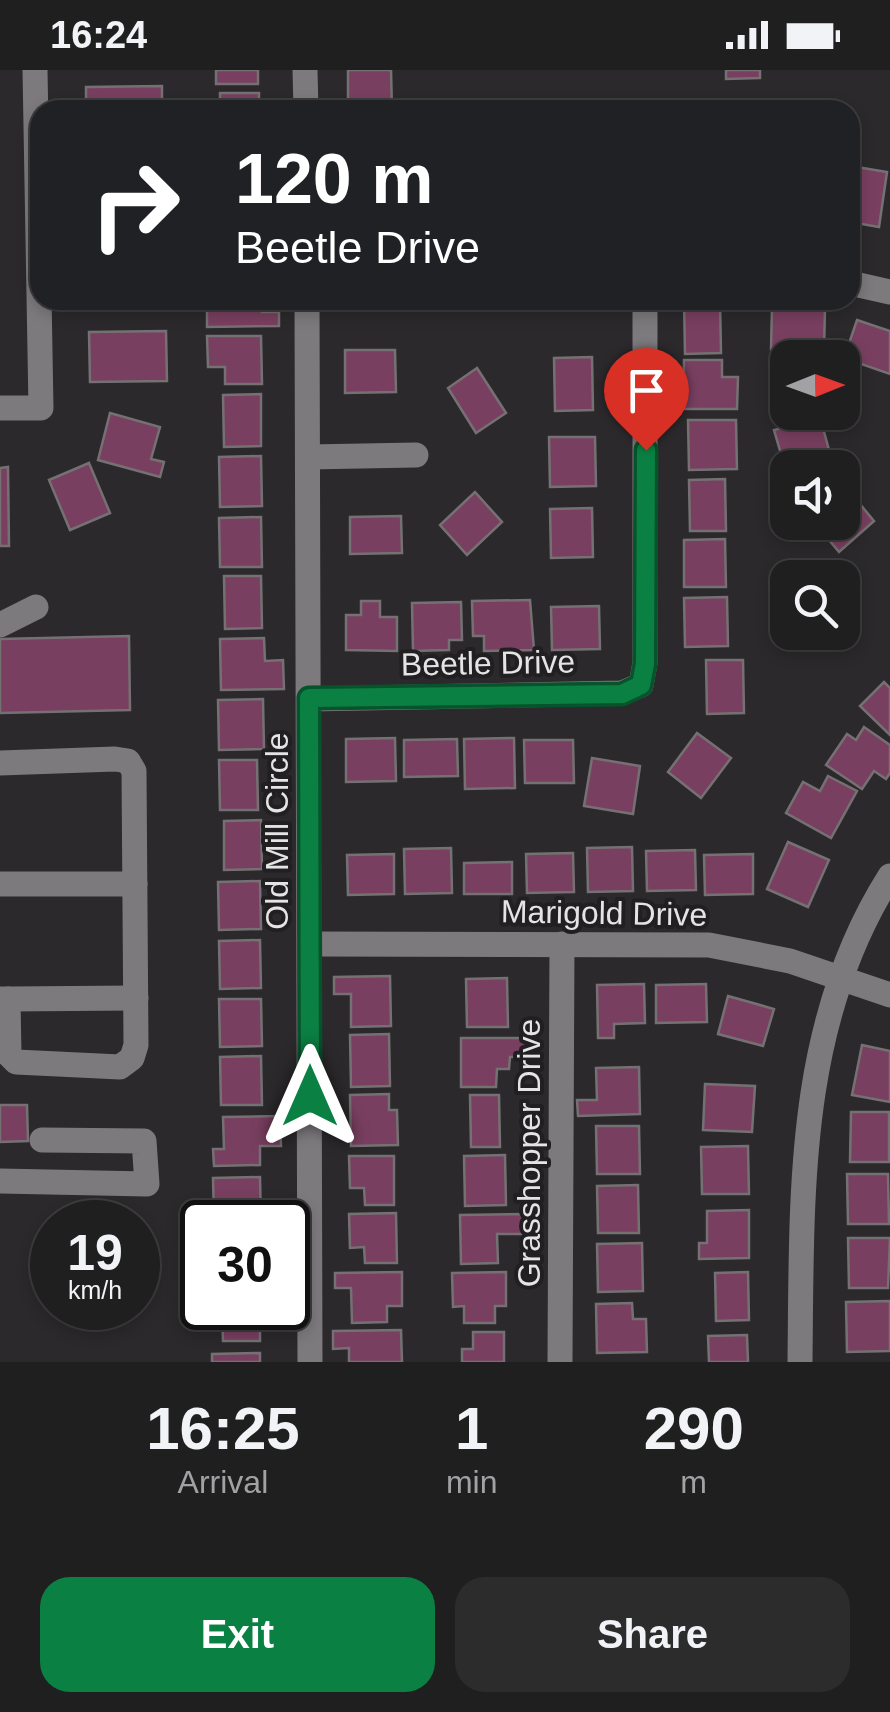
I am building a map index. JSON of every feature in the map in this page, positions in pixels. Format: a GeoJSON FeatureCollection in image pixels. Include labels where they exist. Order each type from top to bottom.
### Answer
{"type":"FeatureCollection","features":[{"type":"Feature","properties":{"kind":"street"},"geometry":{"type":"LineString","coordinates":[[34,70],[35,100]]}},
{"type":"Feature","properties":{"kind":"street"},"geometry":{"type":"LineString","coordinates":[[305,70],[306,100]]}},
{"type":"Feature","properties":{"kind":"street"},"geometry":{"type":"LineString","coordinates":[[860,285],[890,292]]}},
{"type":"Feature","properties":{"kind":"street"},"geometry":{"type":"LineString","coordinates":[[0,408],[41,408],[39,310]]}},
{"type":"Feature","properties":{"kind":"street","name":"Old Mill Circle"},"geometry":{"type":"LineString","coordinates":[[307,310],[310,1362]]}},
{"type":"Feature","properties":{"kind":"street","name":"Beetle Drive"},"geometry":{"type":"LineString","coordinates":[[309,698],[622,694],[641,685],[645,644],[645,310]]}},
{"type":"Feature","properties":{"kind":"street"},"geometry":{"type":"LineString","coordinates":[[308,456],[416,455]]}},
{"type":"Feature","properties":{"kind":"street"},"geometry":{"type":"LineString","coordinates":[[0,625],[36,607]]}},
{"type":"Feature","properties":{"kind":"street"},"geometry":{"type":"LineString","coordinates":[[0,763],[128,761],[134,770],[136,998],[136,1045],[132,1058],[120,1067],[16,1062],[9,1055],[4,1000],[136,998]]}},
{"type":"Feature","properties":{"kind":"street"},"geometry":{"type":"LineString","coordinates":[[800,1362],[802,1196],[821,1040],[840,977],[867,912],[890,876]]}},
{"type":"Feature","properties":{"kind":"street"},"geometry":{"type":"LineString","coordinates":[[0,884],[135,884]]}},
{"type":"Feature","properties":{"kind":"street","name":"Marigold Drive"},"geometry":{"type":"LineString","coordinates":[[310,944],[709,946],[790,961],[890,994]]}},
{"type":"Feature","properties":{"kind":"street","name":"Grasshopper Drive"},"geometry":{"type":"LineString","coordinates":[[560,1362],[562,944]]}},
{"type":"Feature","properties":{"kind":"street"},"geometry":{"type":"LineString","coordinates":[[0,1181],[147,1184],[144,1141],[42,1140]]}},
{"type":"Feature","properties":{"kind":"building"},"geometry":{"type":"Polygon","coordinates":[[[216,70],[258,70],[258,84],[216,84],[216,70]]]}},
{"type":"Feature","properties":{"kind":"building"},"geometry":{"type":"Polygon","coordinates":[[[348,70],[391,70],[392,100],[348,100],[348,70]]]}},
{"type":"Feature","properties":{"kind":"building"},"geometry":{"type":"Polygon","coordinates":[[[726,70],[760,70],[760,78],[726,79],[726,70]]]}},
{"type":"Feature","properties":{"kind":"building"},"geometry":{"type":"Polygon","coordinates":[[[162,86],[162,100],[86,100],[86,87],[162,86]]]}},
{"type":"Feature","properties":{"kind":"building"},"geometry":{"type":"Polygon","coordinates":[[[220,93],[259,93],[259,100],[220,100],[220,93]]]}},
{"type":"Feature","properties":{"kind":"building"},"geometry":{"type":"Polygon","coordinates":[[[860,168],[887,172],[879,227],[860,224],[860,168]]]}},
{"type":"Feature","properties":{"kind":"building"},"geometry":{"type":"Polygon","coordinates":[[[207,310],[279,312],[279,326],[207,327],[207,310]]]}},
{"type":"Feature","properties":{"kind":"building"},"geometry":{"type":"Polygon","coordinates":[[[684,310],[720,310],[721,353],[685,354],[684,310]]]}},
{"type":"Feature","properties":{"kind":"building"},"geometry":{"type":"Polygon","coordinates":[[[772,310],[825,310],[824,340],[771,340],[772,310]]]}},
{"type":"Feature","properties":{"kind":"building"},"geometry":{"type":"Polygon","coordinates":[[[857,320],[890,331],[890,374],[860,364],[860,340],[850,340],[857,320]]]}},
{"type":"Feature","properties":{"kind":"building"},"geometry":{"type":"Polygon","coordinates":[[[166,331],[167,381],[90,382],[89,332],[166,331]]]}},
{"type":"Feature","properties":{"kind":"building"},"geometry":{"type":"Polygon","coordinates":[[[207,336],[261,336],[262,384],[225,384],[225,367],[208,367],[207,336]]]}},
{"type":"Feature","properties":{"kind":"building"},"geometry":{"type":"Polygon","coordinates":[[[345,350],[395,350],[396,392],[345,393],[345,350]]]}},
{"type":"Feature","properties":{"kind":"building"},"geometry":{"type":"Polygon","coordinates":[[[592,357],[593,410],[555,411],[554,358],[592,357]]]}},
{"type":"Feature","properties":{"kind":"building"},"geometry":{"type":"Polygon","coordinates":[[[684,360],[722,360],[722,377],[738,377],[737,409],[683,409],[684,360]]]}},
{"type":"Feature","properties":{"kind":"building"},"geometry":{"type":"Polygon","coordinates":[[[477,368],[506,413],[476,433],[448,388],[477,368]]]}},
{"type":"Feature","properties":{"kind":"building"},"geometry":{"type":"Polygon","coordinates":[[[261,394],[261,446],[224,447],[223,395],[261,394]]]}},
{"type":"Feature","properties":{"kind":"building"},"geometry":{"type":"Polygon","coordinates":[[[110,413],[160,427],[151,459],[164,462],[160,477],[98,460],[110,413]]]}},
{"type":"Feature","properties":{"kind":"building"},"geometry":{"type":"Polygon","coordinates":[[[688,420],[736,420],[737,469],[689,470],[688,420]]]}},
{"type":"Feature","properties":{"kind":"building"},"geometry":{"type":"Polygon","coordinates":[[[774,430],[824,430],[829,450],[780,450],[774,430]]]}},
{"type":"Feature","properties":{"kind":"building"},"geometry":{"type":"Polygon","coordinates":[[[549,437],[595,437],[596,486],[550,487],[549,437]]]}},
{"type":"Feature","properties":{"kind":"building"},"geometry":{"type":"Polygon","coordinates":[[[261,456],[262,506],[220,507],[219,457],[261,456]]]}},
{"type":"Feature","properties":{"kind":"building"},"geometry":{"type":"Polygon","coordinates":[[[89,463],[110,513],[70,530],[49,480],[89,463]]]}},
{"type":"Feature","properties":{"kind":"building"},"geometry":{"type":"Polygon","coordinates":[[[8,467],[9,546],[0,546],[0,468],[8,467]]]}},
{"type":"Feature","properties":{"kind":"building"},"geometry":{"type":"Polygon","coordinates":[[[725,479],[726,531],[690,531],[689,480],[725,479]]]}},
{"type":"Feature","properties":{"kind":"building"},"geometry":{"type":"Polygon","coordinates":[[[475,492],[502,522],[467,555],[440,525],[475,492]]]}},
{"type":"Feature","properties":{"kind":"building"},"geometry":{"type":"Polygon","coordinates":[[[860,504],[874,521],[860,533],[860,504]]]}},
{"type":"Feature","properties":{"kind":"building"},"geometry":{"type":"Polygon","coordinates":[[[592,508],[593,557],[551,558],[550,509],[592,508]]]}},
{"type":"Feature","properties":{"kind":"building"},"geometry":{"type":"Polygon","coordinates":[[[401,516],[402,553],[350,554],[350,517],[401,516]]]}},
{"type":"Feature","properties":{"kind":"building"},"geometry":{"type":"Polygon","coordinates":[[[261,517],[262,567],[220,567],[219,518],[261,517]]]}},
{"type":"Feature","properties":{"kind":"building"},"geometry":{"type":"Polygon","coordinates":[[[725,539],[726,587],[684,587],[684,540],[725,539]]]}},
{"type":"Feature","properties":{"kind":"building"},"geometry":{"type":"Polygon","coordinates":[[[829,540],[853,540],[839,552],[829,540]]]}},
{"type":"Feature","properties":{"kind":"building"},"geometry":{"type":"Polygon","coordinates":[[[224,576],[261,576],[262,628],[225,629],[224,576]]]}},
{"type":"Feature","properties":{"kind":"building"},"geometry":{"type":"Polygon","coordinates":[[[727,597],[728,646],[685,647],[684,598],[727,597]]]}},
{"type":"Feature","properties":{"kind":"building"},"geometry":{"type":"Polygon","coordinates":[[[530,600],[534,650],[484,651],[484,636],[473,636],[472,601],[530,600]]]}},
{"type":"Feature","properties":{"kind":"building"},"geometry":{"type":"Polygon","coordinates":[[[361,601],[380,601],[380,617],[397,617],[397,651],[346,650],[346,615],[361,615],[361,601]]]}},
{"type":"Feature","properties":{"kind":"building"},"geometry":{"type":"Polygon","coordinates":[[[461,602],[462,640],[449,640],[449,650],[413,651],[412,603],[461,602]]]}},
{"type":"Feature","properties":{"kind":"building"},"geometry":{"type":"Polygon","coordinates":[[[599,606],[600,649],[552,650],[551,607],[599,606]]]}},
{"type":"Feature","properties":{"kind":"building"},"geometry":{"type":"Polygon","coordinates":[[[129,636],[130,710],[0,713],[0,639],[129,636]]]}},
{"type":"Feature","properties":{"kind":"building"},"geometry":{"type":"Polygon","coordinates":[[[264,638],[265,661],[283,660],[284,689],[221,690],[220,639],[264,638]]]}},
{"type":"Feature","properties":{"kind":"building"},"geometry":{"type":"Polygon","coordinates":[[[706,660],[743,660],[744,713],[707,714],[706,660]]]}},
{"type":"Feature","properties":{"kind":"building"},"geometry":{"type":"Polygon","coordinates":[[[884,682],[890,688],[890,735],[860,706],[884,682]]]}},
{"type":"Feature","properties":{"kind":"building"},"geometry":{"type":"Polygon","coordinates":[[[263,699],[264,749],[219,750],[218,700],[263,699]]]}},
{"type":"Feature","properties":{"kind":"building"},"geometry":{"type":"Polygon","coordinates":[[[864,727],[890,745],[890,773],[886,779],[874,771],[862,789],[826,765],[847,734],[856,740],[864,727]]]}},
{"type":"Feature","properties":{"kind":"building"},"geometry":{"type":"Polygon","coordinates":[[[697,733],[731,758],[701,798],[668,772],[697,733]]]}},
{"type":"Feature","properties":{"kind":"building"},"geometry":{"type":"Polygon","coordinates":[[[395,738],[396,781],[346,782],[346,739],[395,738]]]}},
{"type":"Feature","properties":{"kind":"building"},"geometry":{"type":"Polygon","coordinates":[[[514,738],[515,788],[465,789],[464,739],[514,738]]]}},
{"type":"Feature","properties":{"kind":"building"},"geometry":{"type":"Polygon","coordinates":[[[457,739],[458,776],[404,777],[404,740],[457,739]]]}},
{"type":"Feature","properties":{"kind":"building"},"geometry":{"type":"Polygon","coordinates":[[[524,740],[573,740],[574,783],[525,783],[524,740]]]}},
{"type":"Feature","properties":{"kind":"building"},"geometry":{"type":"Polygon","coordinates":[[[592,758],[640,766],[633,814],[584,806],[592,758]]]}},
{"type":"Feature","properties":{"kind":"building"},"geometry":{"type":"Polygon","coordinates":[[[219,760],[257,760],[258,810],[220,810],[219,760]]]}},
{"type":"Feature","properties":{"kind":"building"},"geometry":{"type":"Polygon","coordinates":[[[828,776],[857,791],[831,838],[786,813],[803,782],[820,791],[828,776]]]}},
{"type":"Feature","properties":{"kind":"building"},"geometry":{"type":"Polygon","coordinates":[[[261,820],[262,869],[224,870],[224,821],[261,820]]]}},
{"type":"Feature","properties":{"kind":"building"},"geometry":{"type":"Polygon","coordinates":[[[788,842],[829,860],[808,907],[767,889],[788,842]]]}},
{"type":"Feature","properties":{"kind":"building"},"geometry":{"type":"Polygon","coordinates":[[[632,847],[633,891],[588,892],[587,848],[632,847]]]}},
{"type":"Feature","properties":{"kind":"building"},"geometry":{"type":"Polygon","coordinates":[[[451,848],[452,893],[405,894],[404,849],[451,848]]]}},
{"type":"Feature","properties":{"kind":"building"},"geometry":{"type":"Polygon","coordinates":[[[695,850],[696,890],[647,891],[646,851],[695,850]]]}},
{"type":"Feature","properties":{"kind":"building"},"geometry":{"type":"Polygon","coordinates":[[[573,853],[574,892],[527,893],[526,854],[573,853]]]}},
{"type":"Feature","properties":{"kind":"building"},"geometry":{"type":"Polygon","coordinates":[[[394,854],[394,894],[348,895],[347,855],[394,854]]]}},
{"type":"Feature","properties":{"kind":"building"},"geometry":{"type":"Polygon","coordinates":[[[753,854],[753,894],[705,895],[704,855],[753,854]]]}},
{"type":"Feature","properties":{"kind":"building"},"geometry":{"type":"Polygon","coordinates":[[[512,862],[512,894],[464,894],[464,863],[512,862]]]}},
{"type":"Feature","properties":{"kind":"building"},"geometry":{"type":"Polygon","coordinates":[[[260,881],[261,929],[219,930],[218,882],[260,881]]]}},
{"type":"Feature","properties":{"kind":"building"},"geometry":{"type":"Polygon","coordinates":[[[260,940],[261,988],[220,989],[219,941],[260,940]]]}},
{"type":"Feature","properties":{"kind":"building"},"geometry":{"type":"Polygon","coordinates":[[[390,976],[391,1026],[351,1027],[351,994],[334,994],[334,977],[390,976]]]}},
{"type":"Feature","properties":{"kind":"building"},"geometry":{"type":"Polygon","coordinates":[[[507,978],[508,1027],[467,1027],[466,979],[507,978]]]}},
{"type":"Feature","properties":{"kind":"building"},"geometry":{"type":"Polygon","coordinates":[[[644,984],[645,1023],[614,1024],[614,1038],[598,1038],[597,985],[644,984]]]}},
{"type":"Feature","properties":{"kind":"building"},"geometry":{"type":"Polygon","coordinates":[[[706,984],[707,1022],[656,1023],[656,985],[706,984]]]}},
{"type":"Feature","properties":{"kind":"building"},"geometry":{"type":"Polygon","coordinates":[[[728,996],[774,1009],[763,1046],[718,1034],[728,996]]]}},
{"type":"Feature","properties":{"kind":"building"},"geometry":{"type":"Polygon","coordinates":[[[219,999],[261,999],[262,1046],[220,1047],[219,999]]]}},
{"type":"Feature","properties":{"kind":"building"},"geometry":{"type":"Polygon","coordinates":[[[389,1034],[390,1086],[351,1087],[350,1035],[389,1034]]]}},
{"type":"Feature","properties":{"kind":"building"},"geometry":{"type":"Polygon","coordinates":[[[461,1038],[528,1038],[527,1057],[510,1057],[509,1069],[497,1069],[496,1087],[461,1087],[461,1038]]]}},
{"type":"Feature","properties":{"kind":"building"},"geometry":{"type":"Polygon","coordinates":[[[862,1045],[890,1051],[890,1102],[852,1095],[862,1045]]]}},
{"type":"Feature","properties":{"kind":"building"},"geometry":{"type":"Polygon","coordinates":[[[261,1056],[262,1105],[221,1105],[220,1057],[261,1056]]]}},
{"type":"Feature","properties":{"kind":"building"},"geometry":{"type":"Polygon","coordinates":[[[639,1067],[640,1114],[578,1116],[577,1100],[597,1100],[596,1068],[639,1067]]]}},
{"type":"Feature","properties":{"kind":"building"},"geometry":{"type":"Polygon","coordinates":[[[705,1084],[755,1086],[752,1132],[703,1130],[705,1084]]]}},
{"type":"Feature","properties":{"kind":"building"},"geometry":{"type":"Polygon","coordinates":[[[389,1094],[389,1110],[397,1110],[398,1145],[351,1146],[350,1095],[389,1094]]]}},
{"type":"Feature","properties":{"kind":"building"},"geometry":{"type":"Polygon","coordinates":[[[470,1095],[499,1095],[500,1147],[471,1147],[470,1095]]]}},
{"type":"Feature","properties":{"kind":"building"},"geometry":{"type":"Polygon","coordinates":[[[0,1105],[27,1105],[28,1141],[0,1142],[0,1105]]]}},
{"type":"Feature","properties":{"kind":"building"},"geometry":{"type":"Polygon","coordinates":[[[851,1112],[889,1112],[889,1162],[850,1162],[851,1112]]]}},
{"type":"Feature","properties":{"kind":"building"},"geometry":{"type":"Polygon","coordinates":[[[280,1116],[281,1146],[260,1146],[260,1165],[214,1166],[213,1149],[224,1149],[223,1117],[280,1116]]]}},
{"type":"Feature","properties":{"kind":"building"},"geometry":{"type":"Polygon","coordinates":[[[596,1126],[639,1126],[640,1174],[597,1174],[596,1126]]]}},
{"type":"Feature","properties":{"kind":"building"},"geometry":{"type":"Polygon","coordinates":[[[748,1146],[749,1194],[702,1194],[701,1147],[748,1146]]]}},
{"type":"Feature","properties":{"kind":"building"},"geometry":{"type":"Polygon","coordinates":[[[505,1155],[506,1205],[465,1206],[464,1156],[505,1155]]]}},
{"type":"Feature","properties":{"kind":"building"},"geometry":{"type":"Polygon","coordinates":[[[349,1156],[394,1156],[394,1205],[365,1205],[364,1188],[350,1188],[349,1156]]]}},
{"type":"Feature","properties":{"kind":"building"},"geometry":{"type":"Polygon","coordinates":[[[847,1174],[888,1174],[889,1224],[848,1224],[847,1174]]]}},
{"type":"Feature","properties":{"kind":"building"},"geometry":{"type":"Polygon","coordinates":[[[260,1177],[261,1200],[214,1200],[213,1178],[260,1177]]]}},
{"type":"Feature","properties":{"kind":"building"},"geometry":{"type":"Polygon","coordinates":[[[638,1185],[639,1233],[598,1233],[597,1186],[638,1185]]]}},
{"type":"Feature","properties":{"kind":"building"},"geometry":{"type":"Polygon","coordinates":[[[749,1210],[749,1258],[699,1259],[699,1243],[707,1243],[707,1211],[749,1210]]]}},
{"type":"Feature","properties":{"kind":"building"},"geometry":{"type":"Polygon","coordinates":[[[396,1213],[397,1263],[365,1263],[364,1247],[350,1248],[349,1214],[396,1213]]]}},
{"type":"Feature","properties":{"kind":"building"},"geometry":{"type":"Polygon","coordinates":[[[529,1214],[529,1234],[497,1234],[498,1263],[461,1264],[460,1215],[529,1214]]]}},
{"type":"Feature","properties":{"kind":"building"},"geometry":{"type":"Polygon","coordinates":[[[848,1238],[890,1238],[888,1288],[849,1288],[848,1238]]]}},
{"type":"Feature","properties":{"kind":"building"},"geometry":{"type":"Polygon","coordinates":[[[642,1243],[643,1291],[598,1292],[597,1244],[642,1243]]]}},
{"type":"Feature","properties":{"kind":"building"},"geometry":{"type":"Polygon","coordinates":[[[402,1272],[402,1306],[387,1306],[387,1322],[352,1323],[351,1288],[335,1288],[335,1273],[402,1272]]]}},
{"type":"Feature","properties":{"kind":"building"},"geometry":{"type":"Polygon","coordinates":[[[506,1272],[506,1306],[495,1306],[495,1323],[464,1323],[464,1306],[453,1307],[452,1273],[506,1272]]]}},
{"type":"Feature","properties":{"kind":"building"},"geometry":{"type":"Polygon","coordinates":[[[748,1272],[749,1320],[716,1321],[715,1273],[748,1272]]]}},
{"type":"Feature","properties":{"kind":"building"},"geometry":{"type":"Polygon","coordinates":[[[890,1301],[890,1351],[847,1352],[846,1302],[890,1301]]]}},
{"type":"Feature","properties":{"kind":"building"},"geometry":{"type":"Polygon","coordinates":[[[632,1303],[633,1319],[646,1319],[647,1352],[597,1353],[596,1304],[632,1303]]]}},
{"type":"Feature","properties":{"kind":"building"},"geometry":{"type":"Polygon","coordinates":[[[223,1330],[260,1330],[260,1341],[223,1341],[223,1330]]]}},
{"type":"Feature","properties":{"kind":"building"},"geometry":{"type":"Polygon","coordinates":[[[401,1330],[402,1362],[349,1362],[349,1348],[333,1349],[333,1331],[401,1330]]]}},
{"type":"Feature","properties":{"kind":"building"},"geometry":{"type":"Polygon","coordinates":[[[473,1332],[504,1332],[504,1362],[462,1362],[462,1349],[473,1349],[473,1332]]]}},
{"type":"Feature","properties":{"kind":"building"},"geometry":{"type":"Polygon","coordinates":[[[747,1335],[748,1362],[709,1362],[708,1336],[747,1335]]]}},
{"type":"Feature","properties":{"kind":"building"},"geometry":{"type":"Polygon","coordinates":[[[260,1353],[260,1362],[212,1362],[212,1354],[260,1353]]]}},
{"type":"Feature","properties":{"kind":"route"},"geometry":{"type":"LineString","coordinates":[[310,1096],[309,698],[622,694],[641,685],[645,664],[646,450]]}}]}
